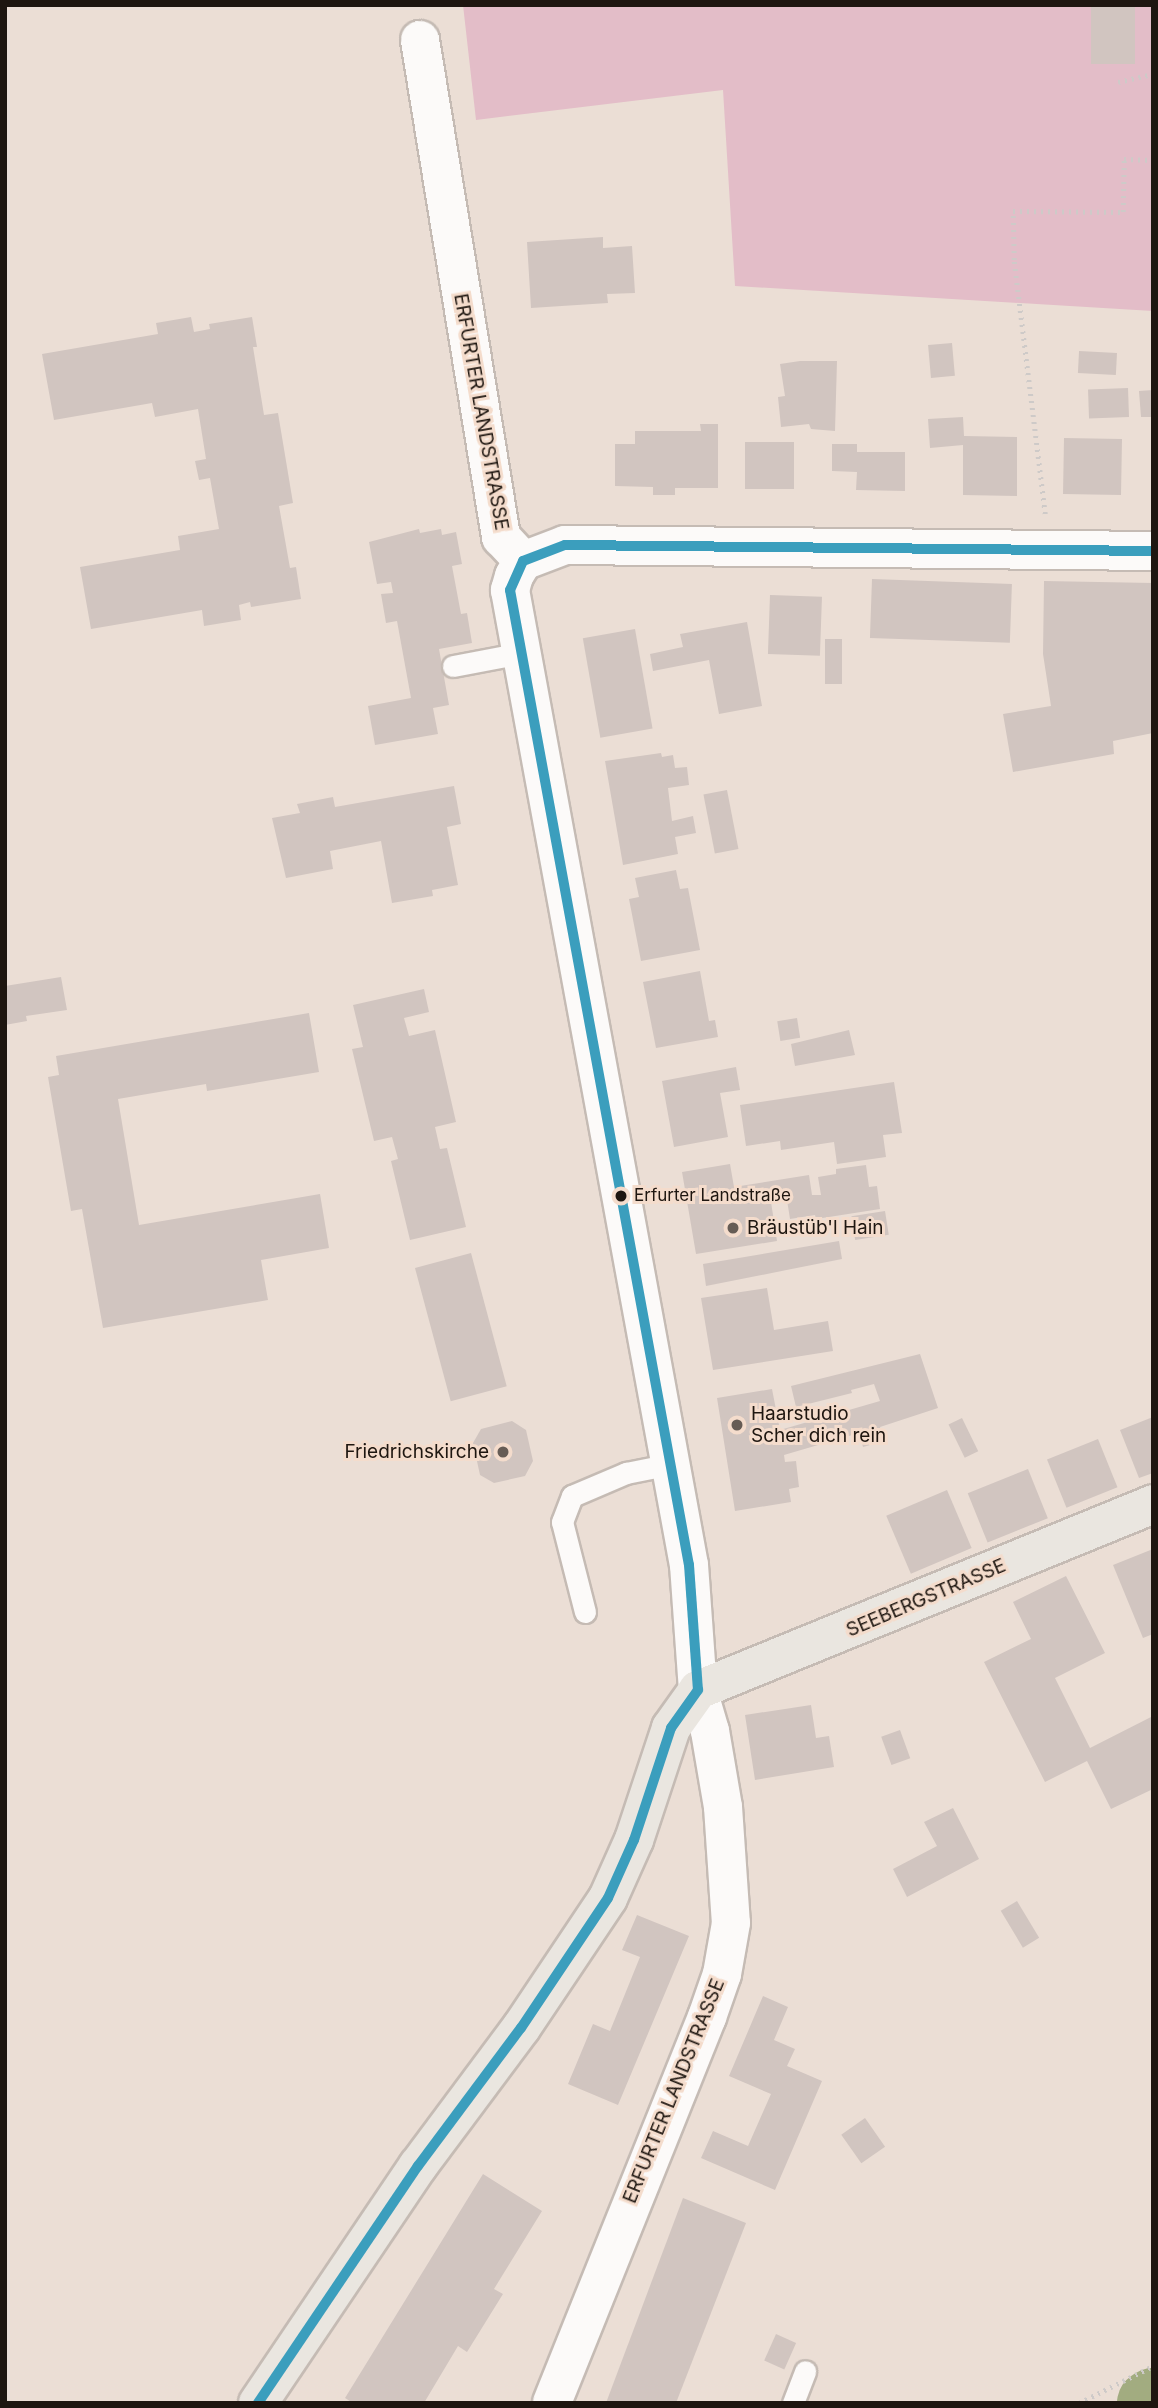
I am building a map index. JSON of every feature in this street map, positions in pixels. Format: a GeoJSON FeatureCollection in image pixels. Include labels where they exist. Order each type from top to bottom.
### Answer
{"type":"FeatureCollection","features":[{"type":"Feature","properties":{"kind":"main road","name":"SEEBERGSTRASSE"},"geometry":{"type":"LineString","coordinates":[[698,1690],[1153,1504]]}},
{"type":"Feature","properties":{"kind":"main road"},"geometry":{"type":"LineString","coordinates":[[258,2403],[418,2166],[521,2028],[608,1898],[634,1840],[671,1728],[698,1690]]}},
{"type":"Feature","properties":{"kind":"street","name":"ERFURTER LANDSTRASSE"},"geometry":{"type":"LineString","coordinates":[[420,40],[501,537],[523,561],[510,590],[689,1566],[698,1690],[710,1731],[723,1807],[729,1865],[731,1923],[722,1974],[552,2403]]}},
{"type":"Feature","properties":{"kind":"street"},"geometry":{"type":"LineString","coordinates":[[523,561],[565,545],[1153,551]]}},
{"type":"Feature","properties":{"kind":"lane"},"geometry":{"type":"LineString","coordinates":[[453,666],[522,653]]}},
{"type":"Feature","properties":{"kind":"lane"},"geometry":{"type":"LineString","coordinates":[[585,1612],[562,1522],[572,1496],[626,1473],[670,1464]]}},
{"type":"Feature","properties":{"kind":"lane"},"geometry":{"type":"LineString","coordinates":[[793,2403],[805,2371]]}},
{"type":"Feature","properties":{"kind":"path"},"geometry":{"type":"LineString","coordinates":[[1118,82],[1153,74]]}},
{"type":"Feature","properties":{"kind":"path"},"geometry":{"type":"LineString","coordinates":[[1049,550],[1014,260],[1013,211],[1123,212],[1124,159],[1153,160]]}},
{"type":"Feature","properties":{"kind":"path"},"geometry":{"type":"LineString","coordinates":[[1079,2403],[1153,2366]]}},
{"type":"Feature","properties":{"kind":"shaded area"},"geometry":{"type":"Polygon","coordinates":[[[463,5],[1153,5],[1153,311],[735,286],[723,90],[476,120],[463,5]]]}},
{"type":"Feature","properties":{"kind":"building"},"geometry":{"type":"Polygon","coordinates":[[[1091,5],[1135,5],[1135,64],[1091,64],[1091,5]]]}},
{"type":"Feature","properties":{"kind":"building"},"geometry":{"type":"Polygon","coordinates":[[[603,237],[603,248],[632,246],[635,293],[607,294],[608,303],[531,308],[527,242],[603,237]]]}},
{"type":"Feature","properties":{"kind":"building"},"geometry":{"type":"Polygon","coordinates":[[[191,317],[194,332],[210,329],[209,324],[252,317],[257,347],[253,347],[264,415],[278,413],[293,503],[279,506],[290,568],[296,567],[301,599],[251,607],[250,602],[239,605],[241,620],[204,626],[202,610],[91,629],[80,567],[180,550],[178,536],[219,529],[210,478],[199,480],[195,461],[206,459],[198,409],[155,417],[152,403],[54,420],[42,354],[158,334],[156,323],[191,317]]]}},
{"type":"Feature","properties":{"kind":"building"},"geometry":{"type":"Polygon","coordinates":[[[952,343],[955,376],[931,378],[928,345],[952,343]]]}},
{"type":"Feature","properties":{"kind":"building"},"geometry":{"type":"Polygon","coordinates":[[[1079,351],[1117,353],[1116,375],[1078,373],[1079,351]]]}},
{"type":"Feature","properties":{"kind":"building"},"geometry":{"type":"Polygon","coordinates":[[[837,361],[835,431],[811,429],[809,424],[781,427],[778,397],[785,396],[780,364],[837,361]]]}},
{"type":"Feature","properties":{"kind":"building"},"geometry":{"type":"Polygon","coordinates":[[[1128,388],[1129,417],[1089,418],[1088,389],[1128,388]]]}},
{"type":"Feature","properties":{"kind":"building"},"geometry":{"type":"Polygon","coordinates":[[[1153,390],[1153,417],[1141,417],[1139,391],[1153,390]]]}},
{"type":"Feature","properties":{"kind":"building"},"geometry":{"type":"Polygon","coordinates":[[[963,417],[964,436],[1017,437],[1017,496],[963,495],[963,445],[930,448],[928,419],[963,417]]]}},
{"type":"Feature","properties":{"kind":"building"},"geometry":{"type":"Polygon","coordinates":[[[700,424],[718,424],[718,488],[675,488],[675,495],[653,495],[653,487],[615,486],[615,444],[635,444],[635,431],[701,431],[700,424]]]}},
{"type":"Feature","properties":{"kind":"building"},"geometry":{"type":"Polygon","coordinates":[[[1064,438],[1122,439],[1121,495],[1063,494],[1064,438]]]}},
{"type":"Feature","properties":{"kind":"building"},"geometry":{"type":"Polygon","coordinates":[[[745,442],[794,442],[794,489],[745,489],[745,442]]]}},
{"type":"Feature","properties":{"kind":"building"},"geometry":{"type":"Polygon","coordinates":[[[832,444],[857,444],[857,452],[905,452],[905,491],[856,490],[857,472],[832,471],[832,444]]]}},
{"type":"Feature","properties":{"kind":"building"},"geometry":{"type":"Polygon","coordinates":[[[419,529],[420,533],[441,529],[442,535],[456,532],[462,564],[452,566],[461,614],[467,613],[472,643],[439,649],[449,705],[433,708],[438,734],[375,745],[368,706],[411,698],[397,621],[386,623],[381,594],[393,593],[391,582],[377,584],[369,542],[419,529]]]}},
{"type":"Feature","properties":{"kind":"building"},"geometry":{"type":"Polygon","coordinates":[[[872,579],[1012,584],[1010,643],[870,638],[872,579]]]}},
{"type":"Feature","properties":{"kind":"building"},"geometry":{"type":"Polygon","coordinates":[[[1044,581],[1153,583],[1153,733],[1113,741],[1114,754],[1013,772],[1003,714],[1051,706],[1043,654],[1044,581]]]}},
{"type":"Feature","properties":{"kind":"building"},"geometry":{"type":"Polygon","coordinates":[[[770,595],[822,597],[820,656],[768,654],[770,595]]]}},
{"type":"Feature","properties":{"kind":"building"},"geometry":{"type":"Polygon","coordinates":[[[747,622],[762,706],[719,714],[709,660],[653,671],[650,654],[683,647],[680,634],[747,622]]]}},
{"type":"Feature","properties":{"kind":"building"},"geometry":{"type":"Polygon","coordinates":[[[635,629],[653,728],[600,738],[583,638],[635,629]]]}},
{"type":"Feature","properties":{"kind":"building"},"geometry":{"type":"Polygon","coordinates":[[[825,639],[842,639],[842,684],[825,684],[825,639]]]}},
{"type":"Feature","properties":{"kind":"building"},"geometry":{"type":"Polygon","coordinates":[[[661,753],[662,757],[673,755],[675,768],[687,767],[689,785],[668,788],[672,821],[693,816],[696,833],[675,837],[678,854],[623,865],[605,761],[661,753]]]}},
{"type":"Feature","properties":{"kind":"building"},"geometry":{"type":"Polygon","coordinates":[[[454,786],[461,824],[447,827],[458,885],[432,890],[433,896],[392,903],[381,841],[330,851],[333,869],[286,878],[272,818],[300,813],[297,804],[333,797],[335,807],[454,786]]]}},
{"type":"Feature","properties":{"kind":"building"},"geometry":{"type":"Polygon","coordinates":[[[727,790],[738,849],[715,853],[703,795],[727,790]]]}},
{"type":"Feature","properties":{"kind":"building"},"geometry":{"type":"Polygon","coordinates":[[[676,870],[680,889],[688,888],[700,950],[641,961],[629,899],[639,897],[635,878],[676,870]]]}},
{"type":"Feature","properties":{"kind":"building"},"geometry":{"type":"Polygon","coordinates":[[[700,971],[709,1021],[715,1020],[718,1037],[656,1048],[643,982],[700,971]]]}},
{"type":"Feature","properties":{"kind":"building"},"geometry":{"type":"Polygon","coordinates":[[[61,977],[67,1010],[26,1016],[27,1021],[5,1025],[5,986],[61,977]]]}},
{"type":"Feature","properties":{"kind":"building"},"geometry":{"type":"Polygon","coordinates":[[[424,989],[429,1012],[404,1018],[409,1036],[435,1030],[456,1122],[435,1127],[440,1149],[447,1148],[466,1227],[410,1240],[391,1161],[398,1159],[392,1137],[374,1141],[352,1049],[363,1047],[353,1005],[424,989]]]}},
{"type":"Feature","properties":{"kind":"building"},"geometry":{"type":"Polygon","coordinates":[[[309,1013],[319,1072],[207,1091],[206,1084],[118,1099],[139,1225],[320,1194],[329,1248],[261,1260],[268,1300],[103,1328],[82,1209],[71,1211],[48,1077],[59,1075],[56,1056],[309,1013]]]}},
{"type":"Feature","properties":{"kind":"building"},"geometry":{"type":"Polygon","coordinates":[[[797,1018],[800,1038],[780,1041],[777,1021],[797,1018]]]}},
{"type":"Feature","properties":{"kind":"building"},"geometry":{"type":"Polygon","coordinates":[[[849,1030],[855,1055],[795,1066],[791,1044],[849,1030]]]}},
{"type":"Feature","properties":{"kind":"building"},"geometry":{"type":"Polygon","coordinates":[[[736,1067],[740,1090],[720,1093],[728,1137],[674,1147],[662,1081],[736,1067]]]}},
{"type":"Feature","properties":{"kind":"building"},"geometry":{"type":"Polygon","coordinates":[[[894,1082],[902,1133],[883,1135],[886,1157],[837,1164],[834,1142],[781,1150],[780,1141],[746,1146],[740,1105],[894,1082]]]}},
{"type":"Feature","properties":{"kind":"building"},"geometry":{"type":"Polygon","coordinates":[[[730,1164],[734,1187],[809,1175],[812,1195],[821,1195],[818,1177],[836,1174],[836,1169],[866,1165],[869,1187],[877,1186],[880,1209],[816,1219],[815,1215],[790,1219],[787,1200],[771,1202],[777,1241],[696,1254],[682,1172],[730,1164]]]}},
{"type":"Feature","properties":{"kind":"building"},"geometry":{"type":"Polygon","coordinates":[[[885,1211],[889,1235],[855,1240],[851,1216],[885,1211]]]}},
{"type":"Feature","properties":{"kind":"building"},"geometry":{"type":"Polygon","coordinates":[[[839,1241],[842,1259],[706,1286],[703,1264],[839,1241]]]}},
{"type":"Feature","properties":{"kind":"building"},"geometry":{"type":"Polygon","coordinates":[[[471,1253],[507,1386],[451,1401],[415,1268],[471,1253]]]}},
{"type":"Feature","properties":{"kind":"building"},"geometry":{"type":"Polygon","coordinates":[[[767,1288],[774,1330],[828,1321],[833,1351],[713,1370],[701,1298],[767,1288]]]}},
{"type":"Feature","properties":{"kind":"building"},"geometry":{"type":"Polygon","coordinates":[[[920,1354],[938,1408],[880,1427],[884,1441],[863,1447],[859,1433],[784,1455],[785,1462],[796,1461],[799,1487],[789,1489],[791,1502],[735,1511],[717,1398],[772,1389],[780,1430],[880,1401],[874,1384],[851,1390],[852,1393],[796,1407],[791,1386],[920,1354]]]}},
{"type":"Feature","properties":{"kind":"building"},"geometry":{"type":"Polygon","coordinates":[[[1153,1417],[1153,1473],[1139,1478],[1120,1430],[1153,1417]]]}},
{"type":"Feature","properties":{"kind":"building"},"geometry":{"type":"Polygon","coordinates":[[[962,1418],[978,1451],[965,1458],[949,1425],[962,1418]]]}},
{"type":"Feature","properties":{"kind":"building","name":"Friedrichskirche"},"geometry":{"type":"Polygon","coordinates":[[[512,1421],[526,1430],[533,1461],[525,1476],[494,1483],[480,1475],[473,1443],[481,1429],[512,1421]]]}},
{"type":"Feature","properties":{"kind":"building"},"geometry":{"type":"Polygon","coordinates":[[[1098,1439],[1117,1487],[1066,1508],[1047,1460],[1098,1439]]]}},
{"type":"Feature","properties":{"kind":"building"},"geometry":{"type":"Polygon","coordinates":[[[1028,1469],[1048,1518],[988,1542],[968,1493],[1028,1469]]]}},
{"type":"Feature","properties":{"kind":"building"},"geometry":{"type":"Polygon","coordinates":[[[947,1490],[972,1548],[911,1574],[886,1516],[947,1490]]]}},
{"type":"Feature","properties":{"kind":"building"},"geometry":{"type":"Polygon","coordinates":[[[1153,1549],[1153,1634],[1143,1638],[1113,1565],[1153,1549]]]}},
{"type":"Feature","properties":{"kind":"building"},"geometry":{"type":"Polygon","coordinates":[[[1066,1576],[1105,1653],[1055,1678],[1090,1748],[1153,1716],[1153,1789],[1111,1809],[1087,1761],[1045,1782],[984,1662],[1031,1639],[1013,1602],[1066,1576]]]}},
{"type":"Feature","properties":{"kind":"building"},"geometry":{"type":"Polygon","coordinates":[[[811,1705],[816,1738],[829,1736],[834,1767],[755,1780],[745,1715],[811,1705]]]}},
{"type":"Feature","properties":{"kind":"building"},"geometry":{"type":"Polygon","coordinates":[[[900,1730],[910,1758],[891,1765],[881,1737],[900,1730]]]}},
{"type":"Feature","properties":{"kind":"building"},"geometry":{"type":"Polygon","coordinates":[[[953,1808],[979,1859],[907,1897],[893,1869],[937,1846],[924,1822],[953,1808]]]}},
{"type":"Feature","properties":{"kind":"building"},"geometry":{"type":"Polygon","coordinates":[[[1017,1901],[1039,1938],[1023,1948],[1001,1911],[1017,1901]]]}},
{"type":"Feature","properties":{"kind":"building"},"geometry":{"type":"Polygon","coordinates":[[[637,1915],[689,1936],[618,2105],[568,2084],[593,2024],[610,2031],[640,1957],[622,1950],[637,1915]]]}},
{"type":"Feature","properties":{"kind":"building"},"geometry":{"type":"Polygon","coordinates":[[[763,1996],[788,2007],[774,2040],[795,2049],[787,2066],[822,2081],[775,2190],[701,2158],[713,2131],[748,2146],[771,2094],[729,2076],[763,1996]]]}},
{"type":"Feature","properties":{"kind":"building"},"geometry":{"type":"Polygon","coordinates":[[[865,2118],[885,2147],[861,2163],[841,2135],[865,2118]]]}},
{"type":"Feature","properties":{"kind":"building"},"geometry":{"type":"Polygon","coordinates":[[[483,2174],[542,2211],[494,2289],[503,2294],[467,2352],[458,2346],[424,2403],[353,2403],[345,2398],[483,2174]]]}},
{"type":"Feature","properties":{"kind":"building"},"geometry":{"type":"Polygon","coordinates":[[[683,2198],[746,2223],[676,2403],[606,2403],[683,2198]]]}},
{"type":"Feature","properties":{"kind":"building"},"geometry":{"type":"Polygon","coordinates":[[[776,2334],[796,2343],[784,2369],[764,2360],[776,2334]]]}},
{"type":"Feature","properties":{"kind":"transit line"},"geometry":{"type":"LineString","coordinates":[[523,561],[565,545],[1153,551]]}},
{"type":"Feature","properties":{"kind":"transit line"},"geometry":{"type":"LineString","coordinates":[[523,561],[510,590],[689,1565],[698,1690]]}},
{"type":"Feature","properties":{"kind":"transit line"},"geometry":{"type":"LineString","coordinates":[[258,2403],[418,2166],[521,2028],[608,1898],[634,1840],[671,1728],[698,1690]]}},
{"type":"Feature","properties":{"kind":"place","name":"Erfurter Landstraße"},"geometry":{"type":"Point","coordinates":[621,1196]}},
{"type":"Feature","properties":{"kind":"place","name":"Bräustüb'l Hain"},"geometry":{"type":"Point","coordinates":[733,1228]}},
{"type":"Feature","properties":{"kind":"place","name":"Haarstudio Scher dich rein"},"geometry":{"type":"Point","coordinates":[737,1425]}},
{"type":"Feature","properties":{"kind":"place","name":"Friedrichskirche"},"geometry":{"type":"Point","coordinates":[503,1452]}}]}
